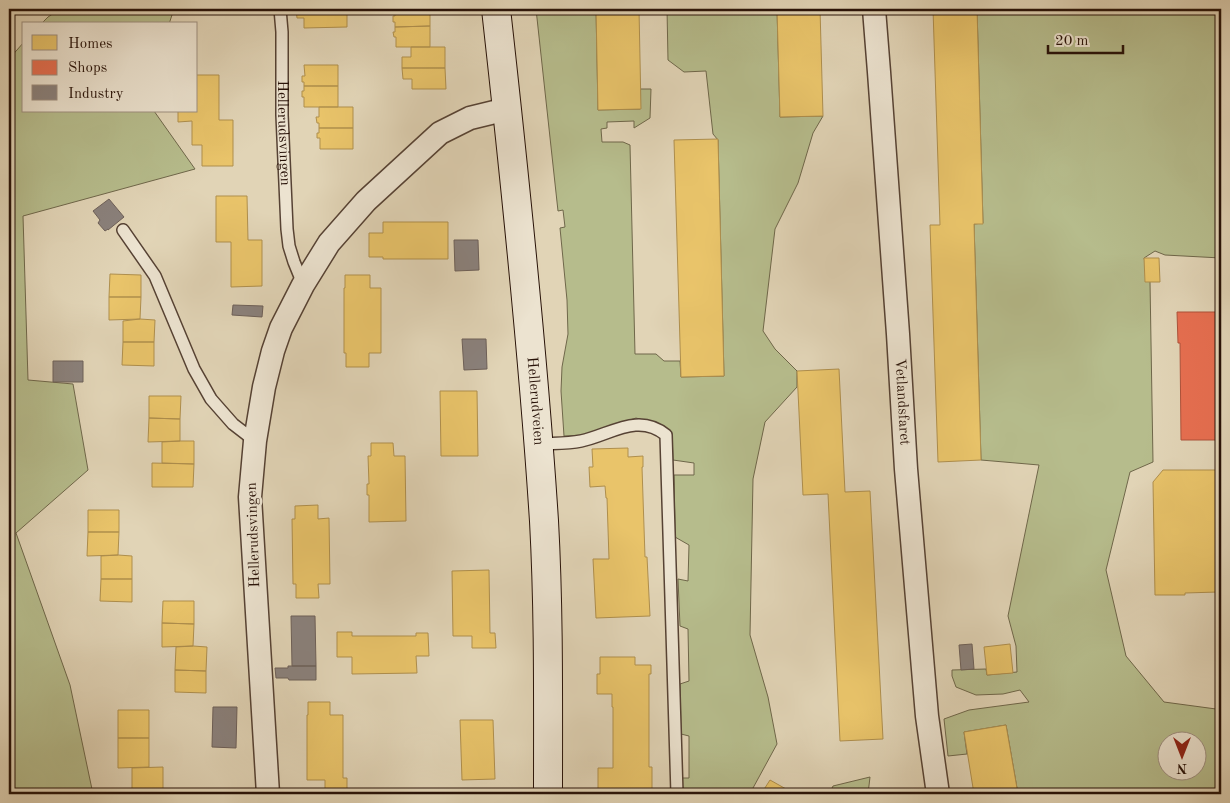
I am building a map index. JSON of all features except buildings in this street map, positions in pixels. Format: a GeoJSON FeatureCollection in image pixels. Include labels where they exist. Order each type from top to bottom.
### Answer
{"type":"FeatureCollection","features":[{"type":"Feature","properties":{"kind":"main road","name":"Hellerudveien"},"geometry":{"type":"LineString","coordinates":[[496,9],[528,321],[544,522],[548,794]]}},
{"type":"Feature","properties":{"kind":"street","name":"Vetlandsfaret"},"geometry":{"type":"LineString","coordinates":[[874,9],[880,72],[906,469],[927,716],[938,794]]}},
{"type":"Feature","properties":{"kind":"street","name":"Hellerudsvingen"},"geometry":{"type":"LineString","coordinates":[[268,794],[250,497],[264,387],[281,328],[303,284],[329,243],[366,200],[440,133],[470,118],[507,109]]}},
{"type":"Feature","properties":{"kind":"lane","name":"Hellerudsvingen"},"geometry":{"type":"LineString","coordinates":[[280,9],[286,222],[289,246],[303,284]]}},
{"type":"Feature","properties":{"kind":"lane"},"geometry":{"type":"LineString","coordinates":[[123,230],[155,276],[194,369],[211,399],[233,424],[256,441]]}},
{"type":"Feature","properties":{"kind":"lane"},"geometry":{"type":"LineString","coordinates":[[538,444],[581,441],[632,425],[658,429],[666,436],[676,794]]}},
{"type":"Feature","properties":{"kind":"green space"},"geometry":{"type":"Polygon","coordinates":[[[60,9],[174,9],[170,22],[43,22],[60,9]]]}},
{"type":"Feature","properties":{"kind":"green space"},"geometry":{"type":"Polygon","coordinates":[[[536,9],[596,9],[598,110],[640,109],[640,89],[651,89],[650,118],[634,128],[634,121],[607,122],[607,128],[601,129],[602,142],[623,142],[630,145],[635,354],[656,354],[664,361],[680,361],[681,377],[724,376],[718,140],[713,134],[706,71],[684,72],[668,60],[667,9],[777,9],[780,117],[823,116],[813,133],[798,183],[775,229],[763,331],[775,349],[797,371],[797,387],[765,422],[753,479],[750,635],[768,697],[777,744],[753,788],[758,794],[683,794],[682,778],[689,778],[689,736],[681,734],[680,684],[689,681],[688,629],[680,626],[678,579],[688,581],[689,545],[675,537],[674,475],[694,475],[694,463],[673,460],[672,433],[662,425],[636,418],[583,435],[564,436],[561,391],[562,367],[568,334],[567,300],[560,228],[565,227],[563,210],[558,211],[536,9]]]}},
{"type":"Feature","properties":{"kind":"green space"},"geometry":{"type":"Polygon","coordinates":[[[977,9],[1221,9],[1221,258],[1165,255],[1155,251],[1144,258],[1150,282],[1153,462],[1130,472],[1106,570],[1126,656],[1164,702],[1216,709],[1221,751],[1221,794],[1018,794],[1006,725],[964,732],[967,754],[948,756],[944,719],[969,710],[1029,702],[1020,690],[1003,694],[976,695],[956,687],[952,676],[952,670],[986,669],[987,675],[1017,672],[1016,646],[1008,616],[1039,465],[981,460],[974,224],[983,223],[977,9]]]}},
{"type":"Feature","properties":{"kind":"green space"},"geometry":{"type":"Polygon","coordinates":[[[22,44],[22,112],[155,112],[195,169],[23,216],[28,380],[73,384],[88,470],[16,533],[70,685],[93,794],[9,794],[9,59],[22,44]]]}},
{"type":"Feature","properties":{"kind":"green space"},"geometry":{"type":"Polygon","coordinates":[[[870,777],[868,794],[829,794],[833,786],[870,777]]]}}]}
